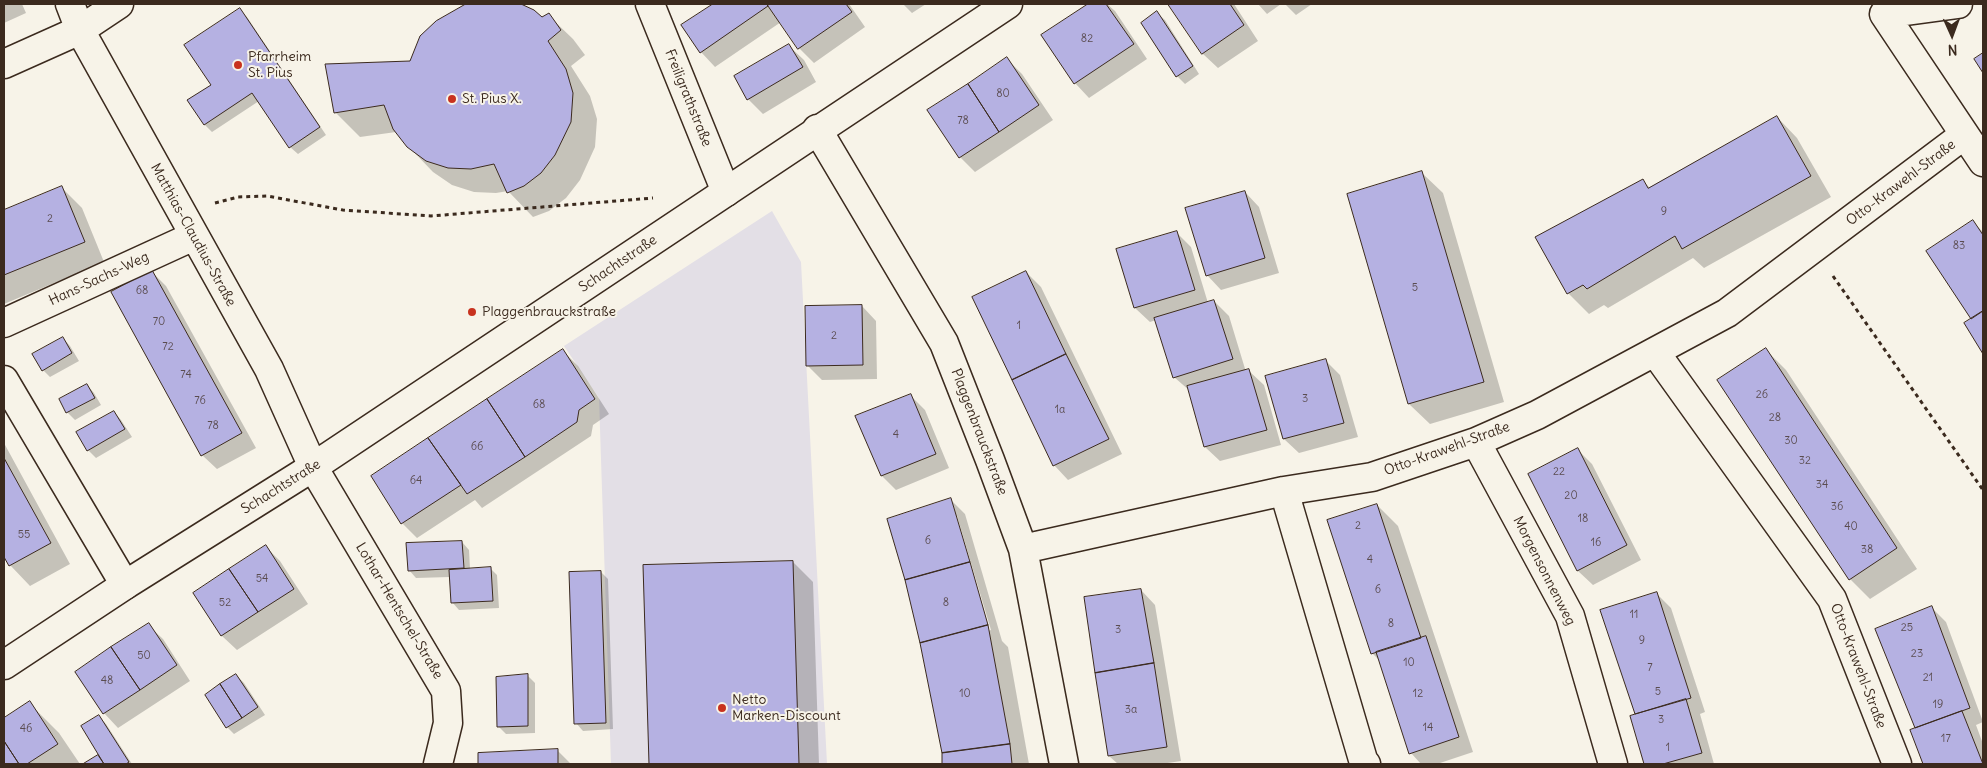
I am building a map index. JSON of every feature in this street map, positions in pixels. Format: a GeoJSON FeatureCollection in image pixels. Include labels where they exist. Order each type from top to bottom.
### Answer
{"type":"FeatureCollection","features":[{"type":"Feature","properties":{"kind":"street","name":"Matthias-Claudius-Straße"},"geometry":{"type":"LineString","coordinates":[[70,4],[80,30],[269,369],[313,468]]}},
{"type":"Feature","properties":{"kind":"street"},"geometry":{"type":"LineString","coordinates":[[4,64],[80,30],[119,4]]}},
{"type":"Feature","properties":{"kind":"street","name":"Freiligrathstraße"},"geometry":{"type":"LineString","coordinates":[[650,4],[726,192]]}},
{"type":"Feature","properties":{"kind":"street","name":"Schachtstraße"},"geometry":{"type":"LineString","coordinates":[[4,665],[125,585],[313,468],[1008,4]]}},
{"type":"Feature","properties":{"kind":"street","name":"Otto-Krawehl-Straße"},"geometry":{"type":"LineString","coordinates":[[1023,549],[1284,491],[1372,477],[1476,442],[1536,415],[1727,313],[1964,135],[1884,14],[1958,4]]}},
{"type":"Feature","properties":{"kind":"street","name":"Plaggenbrauckstraße"},"geometry":{"type":"LineString","coordinates":[[817,130],[944,343],[1023,549],[1064,764]]}},
{"type":"Feature","properties":{"kind":"street"},"geometry":{"type":"LineString","coordinates":[[1964,135],[1983,162]]}},
{"type":"Feature","properties":{"kind":"street","name":"Hans-Sachs-Weg"},"geometry":{"type":"LineString","coordinates":[[4,323],[194,236]]}},
{"type":"Feature","properties":{"kind":"street","name":"Otto-Krawehl-Straße"},"geometry":{"type":"LineString","coordinates":[[1654,352],[1832,599],[1897,764]]}},
{"type":"Feature","properties":{"kind":"street"},"geometry":{"type":"LineString","coordinates":[[4,380],[125,585]]}},
{"type":"Feature","properties":{"kind":"street","name":"Morgensonnenweg"},"geometry":{"type":"LineString","coordinates":[[1476,442],[1570,616],[1613,764]]}},
{"type":"Feature","properties":{"kind":"street","name":"Lothar-Hentschel-Straße"},"geometry":{"type":"LineString","coordinates":[[313,468],[446,692],[448,723],[438,764]]}},
{"type":"Feature","properties":{"kind":"street"},"geometry":{"type":"LineString","coordinates":[[1284,491],[1365,764]]}},
{"type":"Feature","properties":{"kind":"path"},"geometry":{"type":"LineString","coordinates":[[181,213],[238,197],[267,196],[343,210],[431,216],[658,198]]}},
{"type":"Feature","properties":{"kind":"path"},"geometry":{"type":"LineString","coordinates":[[1814,249],[1983,490]]}},
{"type":"Feature","properties":{"kind":"shaded area"},"geometry":{"type":"Polygon","coordinates":[[[772,211],[801,262],[827,764],[611,764],[599,398],[564,346],[772,211]]]}},
{"type":"Feature","properties":{"kind":"building","name":"St. Pius X."},"geometry":{"type":"Polygon","coordinates":[[[466,4],[521,4],[534,10],[542,17],[549,13],[561,30],[548,41],[566,69],[573,93],[571,122],[555,155],[541,173],[524,186],[507,193],[494,164],[471,169],[448,168],[426,161],[407,147],[393,129],[384,105],[334,113],[325,64],[410,61],[420,36],[436,21],[466,4]]]}},
{"type":"Feature","properties":{"kind":"building"},"geometry":{"type":"Polygon","coordinates":[[[713,4],[767,4],[768,6],[700,53],[681,25],[713,4]]]}},
{"type":"Feature","properties":{"kind":"building"},"geometry":{"type":"Polygon","coordinates":[[[767,4],[846,4],[852,12],[798,49],[767,4]]]}},
{"type":"Feature","properties":{"kind":"building"},"geometry":{"type":"Polygon","coordinates":[[[1088,4],[1106,4],[1134,44],[1074,84],[1041,35],[1088,4]]]}},
{"type":"Feature","properties":{"kind":"building"},"geometry":{"type":"Polygon","coordinates":[[[1168,4],[1230,4],[1244,25],[1202,54],[1168,4]]]}},
{"type":"Feature","properties":{"kind":"building","name":"Pfarrheim St. Pius"},"geometry":{"type":"Polygon","coordinates":[[[240,8],[320,127],[289,148],[252,93],[204,125],[187,100],[211,85],[184,45],[240,8]]]}},
{"type":"Feature","properties":{"kind":"building"},"geometry":{"type":"Polygon","coordinates":[[[1157,11],[1193,66],[1176,77],[1141,23],[1157,11]]]}},
{"type":"Feature","properties":{"kind":"building"},"geometry":{"type":"Polygon","coordinates":[[[789,44],[803,67],[747,100],[734,76],[789,44]]]}},
{"type":"Feature","properties":{"kind":"building"},"geometry":{"type":"Polygon","coordinates":[[[1983,53],[1983,73],[1974,59],[1983,53]]]}},
{"type":"Feature","properties":{"kind":"building"},"geometry":{"type":"Polygon","coordinates":[[[1007,57],[1039,105],[999,132],[968,84],[1007,57]]]}},
{"type":"Feature","properties":{"kind":"building"},"geometry":{"type":"Polygon","coordinates":[[[968,84],[999,132],[959,158],[927,110],[968,84]]]}},
{"type":"Feature","properties":{"kind":"building"},"geometry":{"type":"Polygon","coordinates":[[[1777,116],[1811,176],[1682,249],[1675,236],[1587,289],[1583,285],[1567,294],[1535,237],[1643,179],[1648,188],[1777,116]]]}},
{"type":"Feature","properties":{"kind":"building"},"geometry":{"type":"Polygon","coordinates":[[[1422,171],[1484,382],[1408,404],[1347,194],[1422,171]]]}},
{"type":"Feature","properties":{"kind":"building"},"geometry":{"type":"Polygon","coordinates":[[[62,186],[85,242],[4,275],[4,210],[62,186]]]}},
{"type":"Feature","properties":{"kind":"building"},"geometry":{"type":"Polygon","coordinates":[[[1245,191],[1265,258],[1206,276],[1185,208],[1245,191]]]}},
{"type":"Feature","properties":{"kind":"building"},"geometry":{"type":"Polygon","coordinates":[[[1973,220],[1983,235],[1983,311],[1971,319],[1926,251],[1973,220]]]}},
{"type":"Feature","properties":{"kind":"building"},"geometry":{"type":"Polygon","coordinates":[[[1177,231],[1195,290],[1134,308],[1116,249],[1177,231]]]}},
{"type":"Feature","properties":{"kind":"building"},"geometry":{"type":"Polygon","coordinates":[[[152,270],[242,433],[201,456],[111,292],[152,270]]]}},
{"type":"Feature","properties":{"kind":"building"},"geometry":{"type":"Polygon","coordinates":[[[1026,271],[1066,354],[1012,380],[972,297],[1026,271]]]}},
{"type":"Feature","properties":{"kind":"building"},"geometry":{"type":"Polygon","coordinates":[[[1214,300],[1233,359],[1173,378],[1154,318],[1214,300]]]}},
{"type":"Feature","properties":{"kind":"building"},"geometry":{"type":"Polygon","coordinates":[[[862,305],[863,365],[806,366],[805,306],[862,305]]]}},
{"type":"Feature","properties":{"kind":"building"},"geometry":{"type":"Polygon","coordinates":[[[1983,311],[1983,354],[1964,323],[1983,311]]]}},
{"type":"Feature","properties":{"kind":"building"},"geometry":{"type":"Polygon","coordinates":[[[63,337],[72,353],[42,371],[32,354],[63,337]]]}},
{"type":"Feature","properties":{"kind":"building"},"geometry":{"type":"Polygon","coordinates":[[[1766,348],[1897,548],[1849,580],[1717,380],[1766,348]]]}},
{"type":"Feature","properties":{"kind":"building"},"geometry":{"type":"Polygon","coordinates":[[[563,349],[595,399],[579,410],[577,422],[525,457],[487,399],[563,349]]]}},
{"type":"Feature","properties":{"kind":"building"},"geometry":{"type":"Polygon","coordinates":[[[1066,354],[1109,439],[1053,466],[1012,380],[1066,354]]]}},
{"type":"Feature","properties":{"kind":"building"},"geometry":{"type":"Polygon","coordinates":[[[1326,359],[1344,423],[1283,439],[1265,376],[1326,359]]]}},
{"type":"Feature","properties":{"kind":"building"},"geometry":{"type":"Polygon","coordinates":[[[1249,369],[1267,430],[1204,447],[1187,386],[1249,369]]]}},
{"type":"Feature","properties":{"kind":"building"},"geometry":{"type":"Polygon","coordinates":[[[87,384],[95,398],[66,413],[59,399],[87,384]]]}},
{"type":"Feature","properties":{"kind":"building"},"geometry":{"type":"Polygon","coordinates":[[[911,394],[936,454],[881,476],[855,416],[911,394]]]}},
{"type":"Feature","properties":{"kind":"building"},"geometry":{"type":"Polygon","coordinates":[[[487,399],[525,457],[467,494],[428,438],[487,399]]]}},
{"type":"Feature","properties":{"kind":"building"},"geometry":{"type":"Polygon","coordinates":[[[114,411],[125,429],[87,451],[76,432],[114,411]]]}},
{"type":"Feature","properties":{"kind":"building"},"geometry":{"type":"Polygon","coordinates":[[[428,438],[461,485],[401,524],[371,476],[428,438]]]}},
{"type":"Feature","properties":{"kind":"building"},"geometry":{"type":"Polygon","coordinates":[[[1578,448],[1627,545],[1577,571],[1528,474],[1578,448]]]}},
{"type":"Feature","properties":{"kind":"building"},"geometry":{"type":"Polygon","coordinates":[[[4,458],[51,543],[9,566],[4,557],[4,458]]]}},
{"type":"Feature","properties":{"kind":"building"},"geometry":{"type":"Polygon","coordinates":[[[951,498],[970,562],[905,580],[887,519],[951,498]]]}},
{"type":"Feature","properties":{"kind":"building"},"geometry":{"type":"Polygon","coordinates":[[[1377,504],[1421,638],[1371,654],[1327,520],[1377,504]]]}},
{"type":"Feature","properties":{"kind":"building"},"geometry":{"type":"Polygon","coordinates":[[[462,541],[464,568],[408,571],[406,543],[462,541]]]}},
{"type":"Feature","properties":{"kind":"building"},"geometry":{"type":"Polygon","coordinates":[[[266,545],[294,589],[258,612],[229,569],[266,545]]]}},
{"type":"Feature","properties":{"kind":"building"},"geometry":{"type":"Polygon","coordinates":[[[793,561],[799,764],[649,764],[643,565],[793,561]]]}},
{"type":"Feature","properties":{"kind":"building"},"geometry":{"type":"Polygon","coordinates":[[[970,562],[988,625],[920,643],[905,580],[970,562]]]}},
{"type":"Feature","properties":{"kind":"building"},"geometry":{"type":"Polygon","coordinates":[[[491,567],[493,601],[451,603],[449,570],[491,567]]]}},
{"type":"Feature","properties":{"kind":"building"},"geometry":{"type":"Polygon","coordinates":[[[229,569],[258,612],[221,636],[193,593],[229,569]]]}},
{"type":"Feature","properties":{"kind":"building"},"geometry":{"type":"Polygon","coordinates":[[[601,571],[606,723],[574,724],[569,572],[601,571]]]}},
{"type":"Feature","properties":{"kind":"building"},"geometry":{"type":"Polygon","coordinates":[[[1141,589],[1154,663],[1095,673],[1084,597],[1141,589]]]}},
{"type":"Feature","properties":{"kind":"building"},"geometry":{"type":"Polygon","coordinates":[[[1657,592],[1691,698],[1635,714],[1600,610],[1657,592]]]}},
{"type":"Feature","properties":{"kind":"building"},"geometry":{"type":"Polygon","coordinates":[[[1932,606],[1970,708],[1915,728],[1875,629],[1932,606]]]}},
{"type":"Feature","properties":{"kind":"building"},"geometry":{"type":"Polygon","coordinates":[[[149,623],[177,665],[140,690],[111,647],[149,623]]]}},
{"type":"Feature","properties":{"kind":"building"},"geometry":{"type":"Polygon","coordinates":[[[988,625],[1010,744],[942,753],[920,643],[988,625]]]}},
{"type":"Feature","properties":{"kind":"building"},"geometry":{"type":"Polygon","coordinates":[[[1426,636],[1459,737],[1409,754],[1376,652],[1426,636]]]}},
{"type":"Feature","properties":{"kind":"building"},"geometry":{"type":"Polygon","coordinates":[[[111,647],[140,690],[103,714],[75,672],[111,647]]]}},
{"type":"Feature","properties":{"kind":"building"},"geometry":{"type":"Polygon","coordinates":[[[1154,663],[1167,747],[1108,756],[1095,673],[1154,663]]]}},
{"type":"Feature","properties":{"kind":"building"},"geometry":{"type":"Polygon","coordinates":[[[236,674],[258,707],[242,718],[220,684],[236,674]]]}},
{"type":"Feature","properties":{"kind":"building"},"geometry":{"type":"Polygon","coordinates":[[[528,674],[528,726],[497,727],[496,677],[528,674]]]}},
{"type":"Feature","properties":{"kind":"building"},"geometry":{"type":"Polygon","coordinates":[[[220,684],[242,718],[226,728],[205,695],[220,684]]]}},
{"type":"Feature","properties":{"kind":"building"},"geometry":{"type":"Polygon","coordinates":[[[1686,699],[1702,753],[1663,764],[1644,764],[1630,716],[1686,699]]]}},
{"type":"Feature","properties":{"kind":"building"},"geometry":{"type":"Polygon","coordinates":[[[30,701],[58,744],[27,764],[19,764],[4,741],[4,718],[30,701]]]}},
{"type":"Feature","properties":{"kind":"building"},"geometry":{"type":"Polygon","coordinates":[[[1962,711],[1983,764],[1923,764],[1910,730],[1962,711]]]}},
{"type":"Feature","properties":{"kind":"building"},"geometry":{"type":"Polygon","coordinates":[[[99,715],[129,762],[126,764],[104,764],[81,726],[99,715]]]}},
{"type":"Feature","properties":{"kind":"building"},"geometry":{"type":"Polygon","coordinates":[[[4,741],[19,764],[4,764],[4,741]]]}},
{"type":"Feature","properties":{"kind":"building"},"geometry":{"type":"Polygon","coordinates":[[[1010,744],[1012,764],[942,764],[942,753],[1010,744]]]}},
{"type":"Feature","properties":{"kind":"building"},"geometry":{"type":"Polygon","coordinates":[[[558,749],[558,764],[478,764],[478,753],[558,749]]]}},
{"type":"Feature","properties":{"kind":"building"},"geometry":{"type":"Polygon","coordinates":[[[98,755],[104,764],[83,764],[98,755]]]}},
{"type":"Feature","properties":{"kind":"place","name":"Pfarrheim St. Pius"},"geometry":{"type":"Point","coordinates":[238,65]}},
{"type":"Feature","properties":{"kind":"place","name":"St. Pius X."},"geometry":{"type":"Point","coordinates":[452,99]}},
{"type":"Feature","properties":{"kind":"place","name":"Plaggenbrauckstraße"},"geometry":{"type":"Point","coordinates":[472,312]}},
{"type":"Feature","properties":{"kind":"place","name":"Netto Marken-Discount"},"geometry":{"type":"Point","coordinates":[722,708]}}]}
